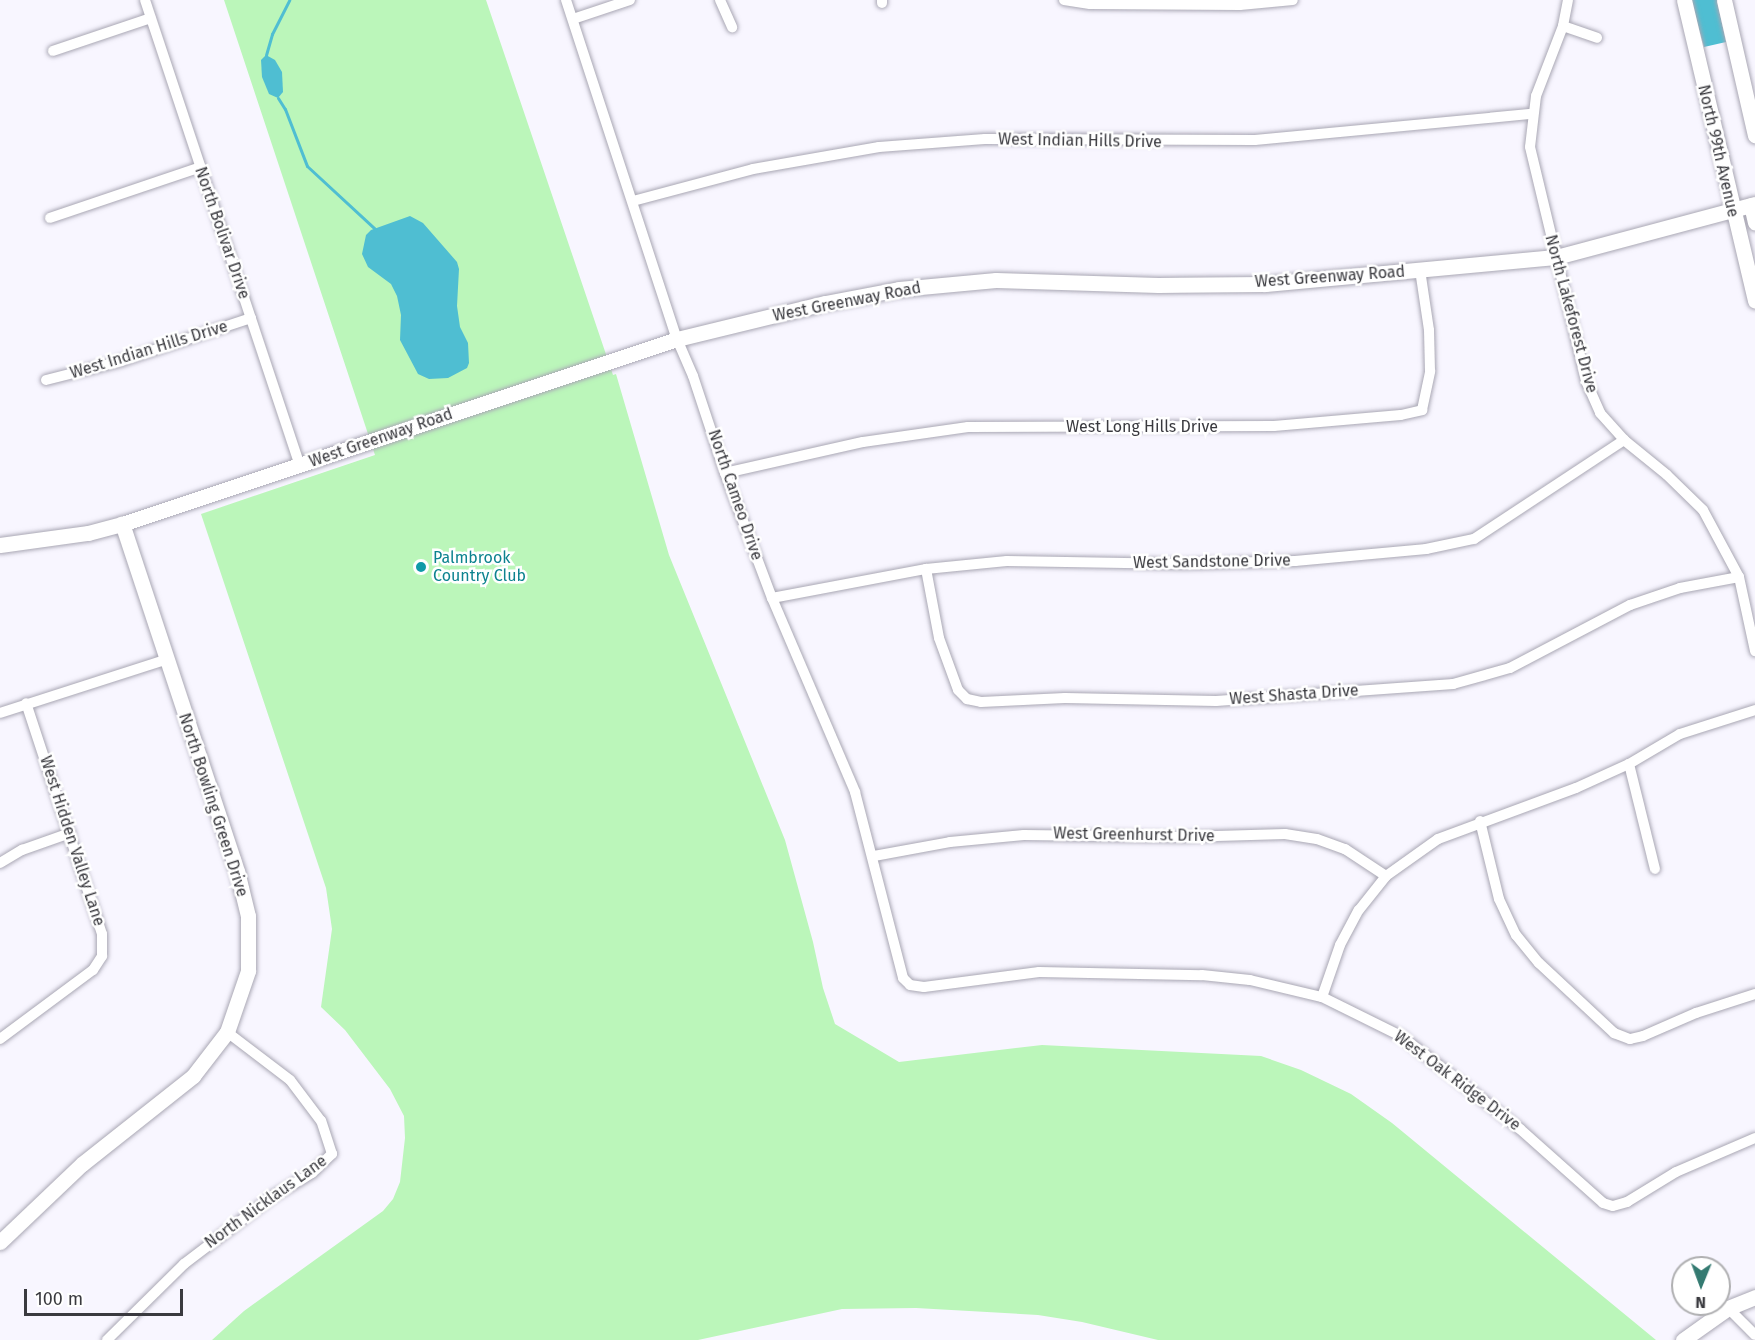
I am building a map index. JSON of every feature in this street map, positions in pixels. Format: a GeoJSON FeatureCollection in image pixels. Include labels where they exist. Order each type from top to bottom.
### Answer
{"type":"FeatureCollection","features":[{"type":"Feature","properties":{"kind":"street","name":"North Bolivar Drive"},"geometry":{"type":"LineString","coordinates":[[145,0],[300,465]]}},
{"type":"Feature","properties":{"kind":"street","name":"North Cameo Drive"},"geometry":{"type":"LineString","coordinates":[[566,0],[677,339],[693,376],[725,473],[772,598],[851,782],[874,856],[903,978],[910,985]]}},
{"type":"Feature","properties":{"kind":"street"},"geometry":{"type":"LineString","coordinates":[[573,20],[630,0]]}},
{"type":"Feature","properties":{"kind":"street"},"geometry":{"type":"LineString","coordinates":[[720,0],[732,27]]}},
{"type":"Feature","properties":{"kind":"street"},"geometry":{"type":"LineString","coordinates":[[1064,0],[1090,4],[1218,5],[1293,0]]}},
{"type":"Feature","properties":{"kind":"street","name":"North Lakeforest Drive"},"geometry":{"type":"LineString","coordinates":[[1568,0],[1563,26],[1542,78],[1532,114],[1532,155],[1586,381],[1599,413],[1624,440],[1667,475],[1703,510],[1739,577],[1755,651]]}},
{"type":"Feature","properties":{"kind":"street","name":"North 99th Avenue"},"geometry":{"type":"LineString","coordinates":[[1684,0],[1755,301]]}},
{"type":"Feature","properties":{"kind":"street"},"geometry":{"type":"LineString","coordinates":[[1725,0],[1755,135]]}},
{"type":"Feature","properties":{"kind":"street"},"geometry":{"type":"LineString","coordinates":[[53,51],[151,18]]}},
{"type":"Feature","properties":{"kind":"street"},"geometry":{"type":"LineString","coordinates":[[1563,26],[1597,38]]}},
{"type":"Feature","properties":{"kind":"street","name":"West Indian Hills Drive"},"geometry":{"type":"LineString","coordinates":[[633,201],[753,169],[879,147],[985,140],[1255,140],[1532,114]]}},
{"type":"Feature","properties":{"kind":"street"},"geometry":{"type":"LineString","coordinates":[[50,218],[201,167]]}},
{"type":"Feature","properties":{"kind":"street","name":"North 99th Avenue"},"geometry":{"type":"LineString","coordinates":[[1753,205],[1755,223]]}},
{"type":"Feature","properties":{"kind":"street","name":"West Greenway Road"},"geometry":{"type":"LineString","coordinates":[[0,545],[88,533],[122,524],[677,339],[825,303],[910,288],[996,280],[1158,285],[1265,284],[1556,257],[1753,205]]}},
{"type":"Feature","properties":{"kind":"street","name":"West Long Hills Drive"},"geometry":{"type":"LineString","coordinates":[[725,473],[863,442],[968,427],[1274,426],[1401,415],[1422,410],[1430,371],[1428,330],[1420,270]]}},
{"type":"Feature","properties":{"kind":"street","name":"West Indian Hills Drive"},"geometry":{"type":"LineString","coordinates":[[46,380],[122,361],[251,318]]}},
{"type":"Feature","properties":{"kind":"street","name":"West Sandstone Drive"},"geometry":{"type":"LineString","coordinates":[[772,598],[926,569],[1006,561],[1184,564],[1295,561],[1426,549],[1474,539],[1624,440]]}},
{"type":"Feature","properties":{"kind":"street","name":"North Bowling Green Drive"},"geometry":{"type":"LineString","coordinates":[[0,1242],[82,1164],[193,1076],[227,1032],[248,971],[250,947],[248,916],[237,871],[165,660],[122,524]]}},
{"type":"Feature","properties":{"kind":"street","name":"West Shasta Drive"},"geometry":{"type":"LineString","coordinates":[[926,569],[939,638],[958,690],[967,699],[981,702],[1065,698],[1216,701],[1453,684],[1510,668],[1630,605],[1680,588],[1739,577]]}},
{"type":"Feature","properties":{"kind":"street"},"geometry":{"type":"LineString","coordinates":[[0,713],[165,660]]}},
{"type":"Feature","properties":{"kind":"street","name":"West Hidden Valley Lane"},"geometry":{"type":"LineString","coordinates":[[0,1040],[93,970],[102,956],[102,934],[26,704]]}},
{"type":"Feature","properties":{"kind":"street"},"geometry":{"type":"LineString","coordinates":[[1322,997],[1340,945],[1359,910],[1386,876],[1438,839],[1480,821],[1576,788],[1629,764],[1680,734],[1755,710]]}},
{"type":"Feature","properties":{"kind":"street"},"geometry":{"type":"LineString","coordinates":[[1629,764],[1655,869]]}},
{"type":"Feature","properties":{"kind":"street"},"geometry":{"type":"LineString","coordinates":[[1480,821],[1499,899],[1516,935],[1539,963],[1614,1033],[1630,1039],[1643,1036],[1696,1013],[1755,994]]}},
{"type":"Feature","properties":{"kind":"street"},"geometry":{"type":"LineString","coordinates":[[0,863],[22,850],[70,832]]}},
{"type":"Feature","properties":{"kind":"street","name":"West Greenhurst Drive"},"geometry":{"type":"LineString","coordinates":[[874,856],[950,842],[1024,835],[1193,837],[1285,834],[1317,839],[1345,849],[1386,876]]}},
{"type":"Feature","properties":{"kind":"street","name":"West Oak Ridge Drive"},"geometry":{"type":"LineString","coordinates":[[910,985],[924,987],[1039,972],[1202,975],[1250,980],[1322,997],[1365,1016],[1418,1048],[1520,1129],[1603,1203],[1613,1206],[1627,1202],[1676,1172],[1737,1143],[1755,1138]]}},
{"type":"Feature","properties":{"kind":"street","name":"North Nicklaus Lane"},"geometry":{"type":"LineString","coordinates":[[107,1340],[184,1264],[272,1197],[312,1173],[332,1154],[321,1121],[290,1080],[227,1032]]}},
{"type":"Feature","properties":{"kind":"street"},"geometry":{"type":"LineString","coordinates":[[1731,1307],[1755,1297]]}},
{"type":"Feature","properties":{"kind":"street"},"geometry":{"type":"LineString","coordinates":[[1731,1311],[1755,1335]]}},
{"type":"Feature","properties":{"kind":"street"},"geometry":{"type":"LineString","coordinates":[[1683,1340],[1717,1316]]}},
{"type":"Feature","properties":{"kind":"green space","name":"Palmbrook Country Club"},"geometry":{"type":"Polygon","coordinates":[[[224,0],[486,0],[613,375],[616,374],[669,555],[785,840],[823,988],[835,1024],[899,1062],[1042,1045],[1261,1056],[1301,1070],[1351,1094],[1392,1123],[1656,1340],[1158,1340],[1082,1322],[1038,1315],[916,1308],[842,1309],[698,1340],[212,1340],[244,1311],[383,1211],[393,1199],[400,1182],[405,1138],[404,1116],[390,1089],[345,1030],[321,1007],[332,929],[326,888],[201,514],[375,455],[224,0]]]}},
{"type":"Feature","properties":{"kind":"water"},"geometry":{"type":"Polygon","coordinates":[[[1691,0],[1717,0],[1726,42],[1704,47],[1691,0]]]}},
{"type":"Feature","properties":{"kind":"water"},"geometry":{"type":"Polygon","coordinates":[[[266,55],[275,60],[282,72],[283,92],[278,98],[269,94],[262,77],[261,60],[266,55]]]}},
{"type":"Feature","properties":{"kind":"water"},"geometry":{"type":"Polygon","coordinates":[[[410,216],[423,223],[457,262],[459,269],[457,306],[460,327],[468,343],[469,363],[467,368],[448,378],[429,379],[418,374],[400,340],[401,315],[397,296],[391,284],[368,267],[362,254],[366,235],[371,230],[410,216]]]}},
{"type":"Feature","properties":{"kind":"waterway"},"geometry":{"type":"LineString","coordinates":[[266,55],[272,34],[289,0]]}},
{"type":"Feature","properties":{"kind":"waterway"},"geometry":{"type":"LineString","coordinates":[[278,98],[285,109],[307,166],[375,229]]}},
{"type":"Feature","properties":{"kind":"place","name":"Palmbrook Country Club"},"geometry":{"type":"Point","coordinates":[421,567]}}]}
